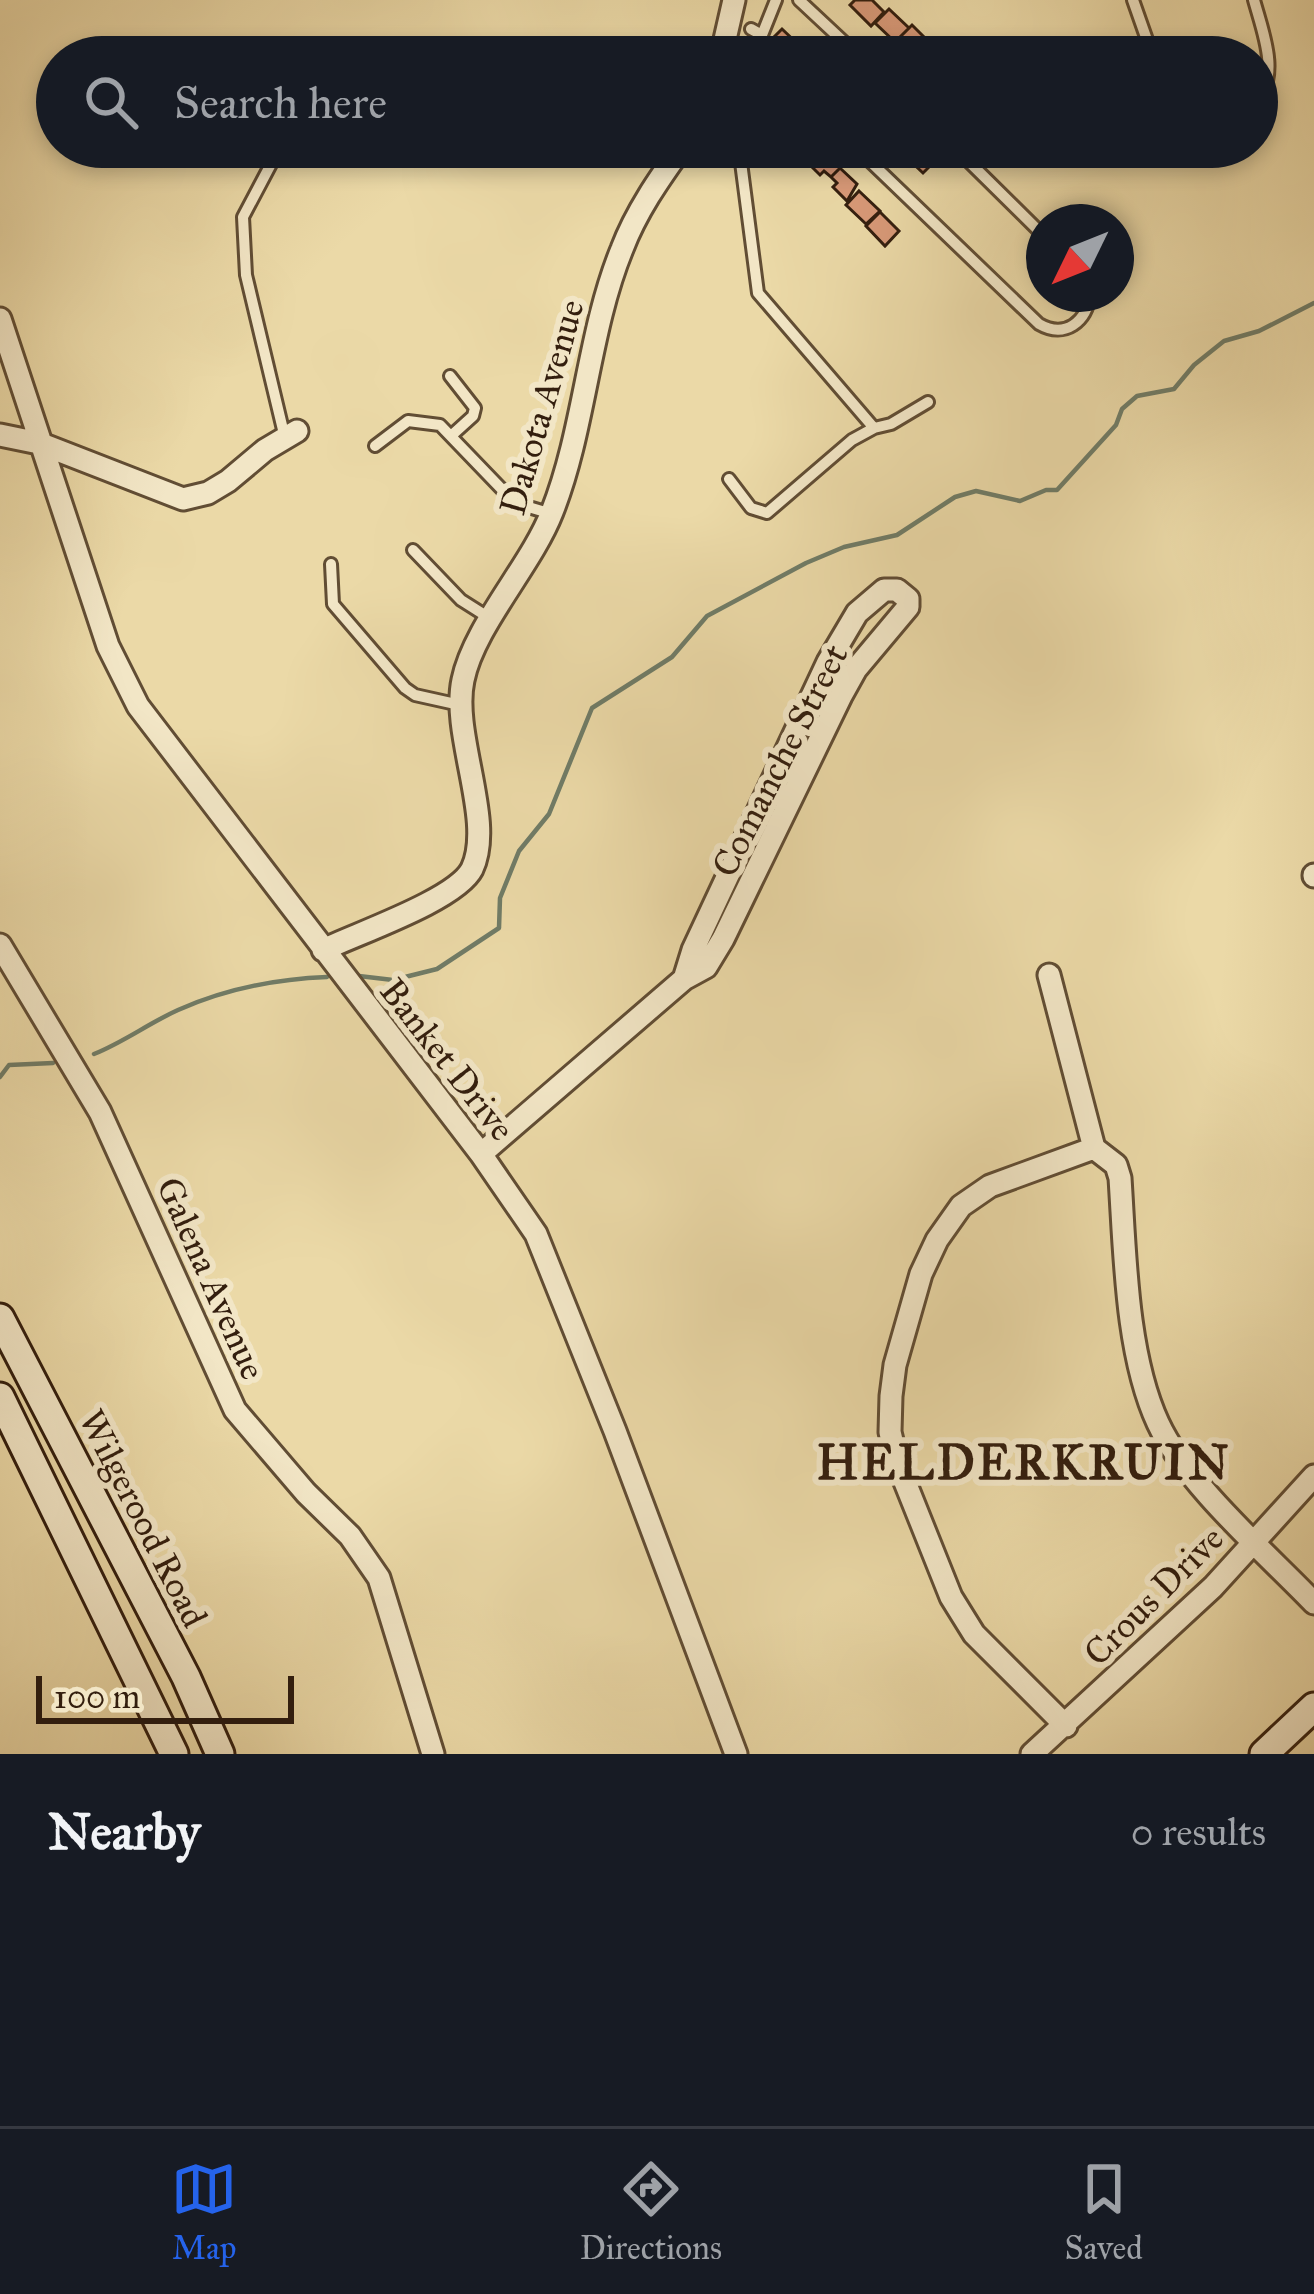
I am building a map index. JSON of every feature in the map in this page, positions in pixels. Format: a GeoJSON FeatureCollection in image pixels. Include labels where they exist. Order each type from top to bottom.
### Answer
{"type":"FeatureCollection","features":[{"type":"Feature","properties":{"kind":"street"},"geometry":{"type":"LineString","coordinates":[[731,10],[757,32]]}},
{"type":"Feature","properties":{"kind":"street","name":"Dakota Avenue"},"geometry":{"type":"LineString","coordinates":[[322,950],[428,904],[461,884],[471,870],[478,827],[460,705],[468,662],[552,514],[623,245],[668,168]]}},
{"type":"Feature","properties":{"kind":"street","name":"Banket Drive"},"geometry":{"type":"LineString","coordinates":[[0,319],[108,646],[138,706],[481,1154],[536,1234],[736,1754]]}},
{"type":"Feature","properties":{"kind":"street"},"geometry":{"type":"LineString","coordinates":[[0,436],[39,443],[183,499],[208,493],[228,481],[291,434]]}},
{"type":"Feature","properties":{"kind":"street","name":"Comanche Street"},"geometry":{"type":"LineString","coordinates":[[481,1154],[684,979],[706,967],[754,882],[841,696],[856,670],[908,607],[908,599],[898,590],[884,590],[868,601],[828,662],[693,950],[684,979]]}},
{"type":"Feature","properties":{"kind":"street","name":"Galena Avenue"},"geometry":{"type":"LineString","coordinates":[[0,945],[100,1112],[235,1410],[350,1536],[379,1578],[434,1754]]}},
{"type":"Feature","properties":{"kind":"street"},"geometry":{"type":"LineString","coordinates":[[1049,975],[1094,1148],[1116,1165],[1120,1178],[1137,1343],[1148,1399],[1159,1426],[1193,1475],[1314,1603]]}},
{"type":"Feature","properties":{"kind":"street"},"geometry":{"type":"LineString","coordinates":[[1066,1726],[974,1634],[951,1597],[897,1462],[890,1432],[891,1396],[921,1274],[961,1206],[991,1186],[1094,1148]]}},
{"type":"Feature","properties":{"kind":"street","name":"Wilgerood Road"},"geometry":{"type":"LineString","coordinates":[[0,1318],[186,1677],[220,1754]]}},
{"type":"Feature","properties":{"kind":"street","name":"Wilgerood Road"},"geometry":{"type":"LineString","coordinates":[[0,1397],[174,1754]]}},
{"type":"Feature","properties":{"kind":"street","name":"Crous Drive"},"geometry":{"type":"LineString","coordinates":[[1032,1754],[1213,1587],[1314,1476]]}},
{"type":"Feature","properties":{"kind":"street"},"geometry":{"type":"LineString","coordinates":[[1264,1754],[1314,1707]]}},
{"type":"Feature","properties":{"kind":"lane"},"geometry":{"type":"LineString","coordinates":[[758,36],[776,0]]}},
{"type":"Feature","properties":{"kind":"lane"},"geometry":{"type":"LineString","coordinates":[[800,0],[838,36]]}},
{"type":"Feature","properties":{"kind":"lane"},"geometry":{"type":"LineString","coordinates":[[1133,0],[1146,36]]}},
{"type":"Feature","properties":{"kind":"lane"},"geometry":{"type":"LineString","coordinates":[[1255,0],[1262,36]]}},
{"type":"Feature","properties":{"kind":"lane"},"geometry":{"type":"LineString","coordinates":[[269,168],[243,217],[246,275],[291,434]]}},
{"type":"Feature","properties":{"kind":"lane"},"geometry":{"type":"LineString","coordinates":[[742,168],[758,293],[874,428]]}},
{"type":"Feature","properties":{"kind":"lane"},"geometry":{"type":"LineString","coordinates":[[877,168],[1026,311]]}},
{"type":"Feature","properties":{"kind":"lane"},"geometry":{"type":"LineString","coordinates":[[975,168],[1026,218]]}},
{"type":"Feature","properties":{"kind":"lane"},"geometry":{"type":"LineString","coordinates":[[1027,312],[1053,332],[1064,331],[1084,312]]}},
{"type":"Feature","properties":{"kind":"lane"},"geometry":{"type":"LineString","coordinates":[[450,376],[475,408],[473,416],[452,435]]}},
{"type":"Feature","properties":{"kind":"lane"},"geometry":{"type":"LineString","coordinates":[[729,479],[752,508],[767,513],[852,440],[928,402]]}},
{"type":"Feature","properties":{"kind":"lane"},"geometry":{"type":"LineString","coordinates":[[374,446],[408,421],[430,422],[452,435],[507,496],[521,506],[552,514]]}},
{"type":"Feature","properties":{"kind":"lane"},"geometry":{"type":"LineString","coordinates":[[413,550],[461,600],[492,620]]}},
{"type":"Feature","properties":{"kind":"lane"},"geometry":{"type":"LineString","coordinates":[[331,564],[333,604],[405,688],[460,705]]}},
{"type":"Feature","properties":{"kind":"building"},"geometry":{"type":"Polygon","coordinates":[[[855,0],[872,0],[884,12],[871,26],[850,5],[855,0]]]}},
{"type":"Feature","properties":{"kind":"building"},"geometry":{"type":"Polygon","coordinates":[[[889,9],[909,28],[901,36],[889,36],[875,23],[889,9]]]}},
{"type":"Feature","properties":{"kind":"building"},"geometry":{"type":"Polygon","coordinates":[[[912,25],[923,36],[901,36],[912,25]]]}},
{"type":"Feature","properties":{"kind":"building"},"geometry":{"type":"Polygon","coordinates":[[[813,168],[840,168],[831,177],[824,171],[820,175],[813,168]]]}},
{"type":"Feature","properties":{"kind":"building"},"geometry":{"type":"Polygon","coordinates":[[[840,168],[857,184],[847,201],[833,187],[837,183],[831,177],[840,168]]]}},
{"type":"Feature","properties":{"kind":"building"},"geometry":{"type":"Polygon","coordinates":[[[859,191],[880,211],[866,224],[846,205],[859,191]]]}},
{"type":"Feature","properties":{"kind":"building"},"geometry":{"type":"Polygon","coordinates":[[[880,212],[899,231],[885,246],[866,226],[880,212]]]}},
{"type":"Feature","properties":{"kind":"waterway"},"geometry":{"type":"LineString","coordinates":[[359,976],[393,980],[437,969],[499,928],[500,898],[519,851],[549,814],[592,708],[672,657],[707,616],[806,563],[844,547],[897,535],[955,497],[976,491],[1020,501],[1057,490],[1137,396],[1174,389],[1224,341],[1259,331],[1314,303]]}},
{"type":"Feature","properties":{"kind":"waterway"},"geometry":{"type":"LineString","coordinates":[[94,1054],[214,996],[327,977]]}},
{"type":"Feature","properties":{"kind":"waterway"},"geometry":{"type":"LineString","coordinates":[[0,1077],[9,1065],[53,1063]]}},
{"type":"Feature","properties":{"kind":"district","name":"HELDERKRUIN"},"geometry":{"type":"Point","coordinates":[1024,1462]}}]}
